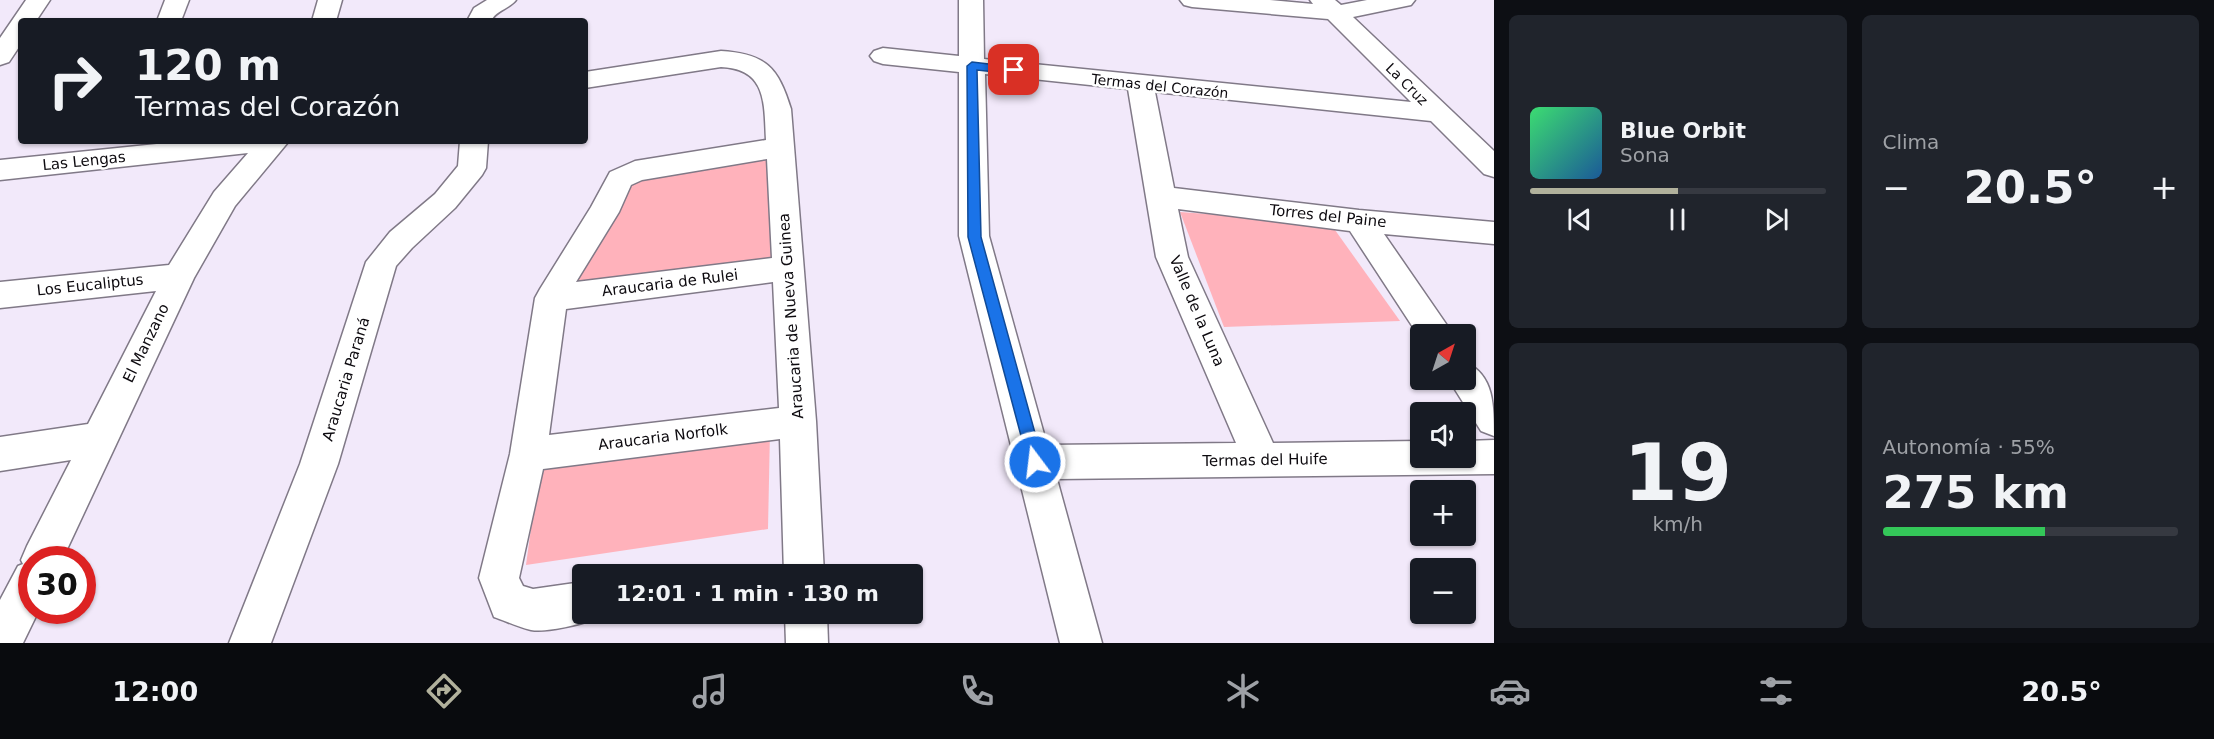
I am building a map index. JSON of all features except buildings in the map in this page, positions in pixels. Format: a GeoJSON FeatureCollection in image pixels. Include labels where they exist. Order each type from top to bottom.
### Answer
{"type":"FeatureCollection","features":[{"type":"Feature","properties":{"kind":"street"},"geometry":{"type":"LineString","coordinates":[[26,18],[38,0]]}},
{"type":"Feature","properties":{"kind":"street"},"geometry":{"type":"LineString","coordinates":[[170,18],[177,0]]}},
{"type":"Feature","properties":{"kind":"street"},"geometry":{"type":"LineString","coordinates":[[325,18],[330,0]]}},
{"type":"Feature","properties":{"kind":"street"},"geometry":{"type":"LineString","coordinates":[[480,18],[504,0]]}},
{"type":"Feature","properties":{"kind":"street"},"geometry":{"type":"LineString","coordinates":[[971,0],[975,237],[1082,643]]}},
{"type":"Feature","properties":{"kind":"street"},"geometry":{"type":"LineString","coordinates":[[1192,0],[1329,7],[1403,0]]}},
{"type":"Feature","properties":{"kind":"street","name":"La Cruz"},"geometry":{"type":"LineString","coordinates":[[1329,7],[1494,167]]}},
{"type":"Feature","properties":{"kind":"street"},"geometry":{"type":"LineString","coordinates":[[0,57],[18,30]]}},
{"type":"Feature","properties":{"kind":"street","name":"Termas del Corazón"},"geometry":{"type":"LineString","coordinates":[[883,56],[1436,113]]}},
{"type":"Feature","properties":{"kind":"street","name":"Araucaria de Nueva Guinea"},"geometry":{"type":"LineString","coordinates":[[588,80],[721,59],[740,59],[754,65],[769,78],[778,109],[798,421],[795,564]]}},
{"type":"Feature","properties":{"kind":"street"},"geometry":{"type":"LineString","coordinates":[[0,68],[18,66]]}},
{"type":"Feature","properties":{"kind":"street","name":"Valle de la Luna"},"geometry":{"type":"LineString","coordinates":[[1140,84],[1172,257],[1263,460]]}},
{"type":"Feature","properties":{"kind":"street","name":"Las Lengas"},"geometry":{"type":"LineString","coordinates":[[0,170],[247,144]]}},
{"type":"Feature","properties":{"kind":"street","name":"El Manzano"},"geometry":{"type":"LineString","coordinates":[[48,546],[179,276],[224,200],[272,144]]}},
{"type":"Feature","properties":{"kind":"street","name":"Araucaria Paraná"},"geometry":{"type":"LineString","coordinates":[[250,643],[319,464],[382,262],[401,240],[445,201],[472,168],[474,144]]}},
{"type":"Feature","properties":{"kind":"street"},"geometry":{"type":"LineString","coordinates":[[572,604],[533,610],[509,602],[499,578],[528,454],[551,298],[604,212],[620,179],[635,171],[780,147]]}},
{"type":"Feature","properties":{"kind":"street","name":"Torres del Paine"},"geometry":{"type":"LineString","coordinates":[[1161,197],[1359,221],[1494,233]]}},
{"type":"Feature","properties":{"kind":"street"},"geometry":{"type":"LineString","coordinates":[[1359,221],[1429,324]]}},
{"type":"Feature","properties":{"kind":"street","name":"Araucaria de Rulei"},"geometry":{"type":"LineString","coordinates":[[551,298],[789,268]]}},
{"type":"Feature","properties":{"kind":"street","name":"Los Eucaliptus"},"geometry":{"type":"LineString","coordinates":[[0,295],[179,276]]}},
{"type":"Feature","properties":{"kind":"street"},"geometry":{"type":"LineString","coordinates":[[1474,390],[1494,420]]}},
{"type":"Feature","properties":{"kind":"street","name":"Araucaria Norfolk"},"geometry":{"type":"LineString","coordinates":[[528,454],[798,421]]}},
{"type":"Feature","properties":{"kind":"street"},"geometry":{"type":"LineString","coordinates":[[0,454],[99,439]]}},
{"type":"Feature","properties":{"kind":"street","name":"Termas del Huife"},"geometry":{"type":"LineString","coordinates":[[1035,462],[1494,458]]}},
{"type":"Feature","properties":{"kind":"street"},"geometry":{"type":"LineString","coordinates":[[1,643],[18,608]]}},
{"type":"Feature","properties":{"kind":"street"},"geometry":{"type":"LineString","coordinates":[[806,624],[807,643]]}},
{"type":"Feature","properties":{"kind":"shaded area"},"geometry":{"type":"Polygon","coordinates":[[[773,152],[783,264],[562,292],[626,181],[773,152]]]}},
{"type":"Feature","properties":{"kind":"shaded area"},"geometry":{"type":"Polygon","coordinates":[[[1180,212],[1330,223],[1400,321],[1224,327],[1180,212]]]}},
{"type":"Feature","properties":{"kind":"shaded area"},"geometry":{"type":"Polygon","coordinates":[[[770,431],[768,529],[526,565],[540,463],[770,431]]]}},
{"type":"Feature","properties":{"kind":"route"},"geometry":{"type":"LineString","coordinates":[[1014,70],[972,66],[975,237],[1035,462]]}}]}
